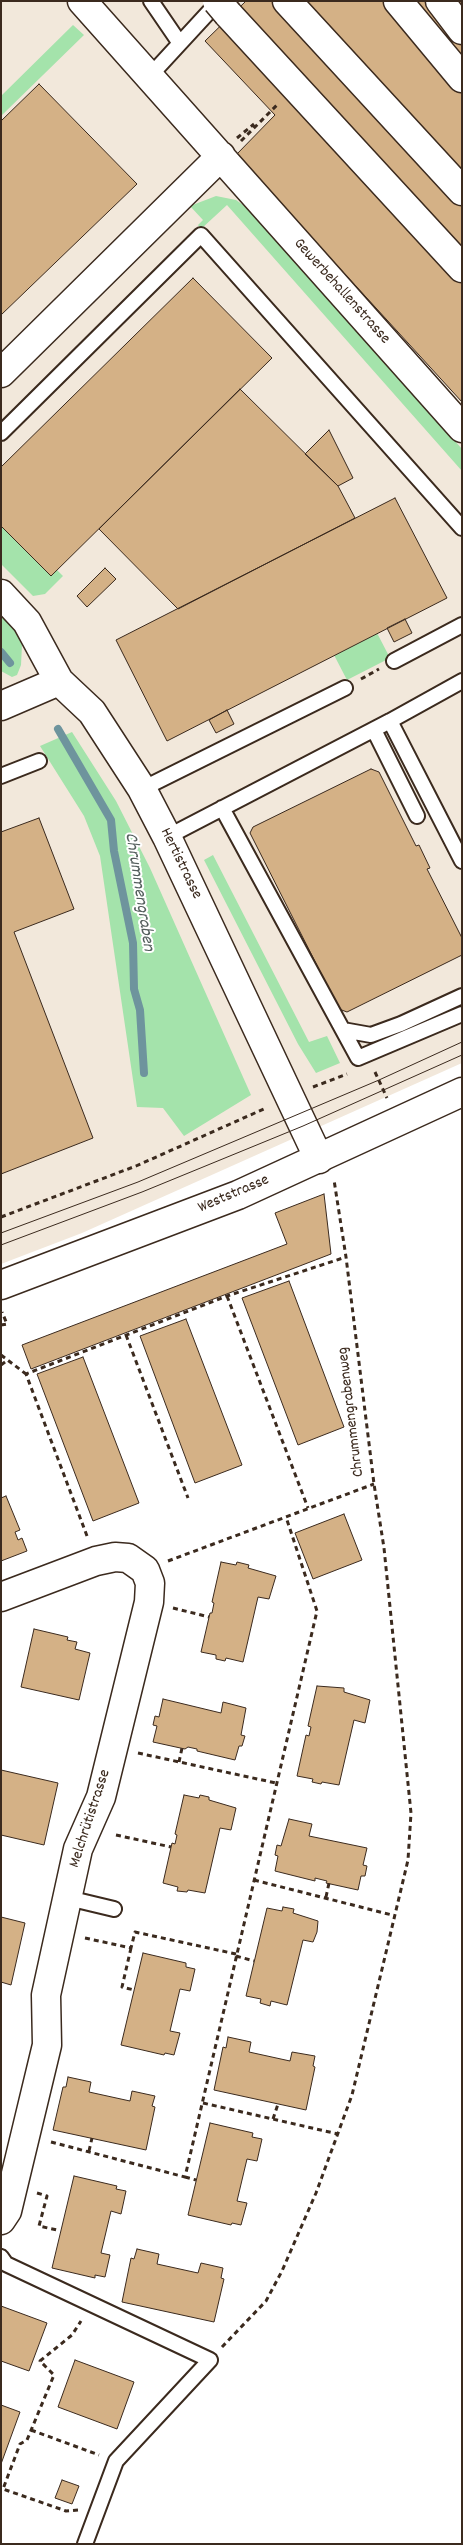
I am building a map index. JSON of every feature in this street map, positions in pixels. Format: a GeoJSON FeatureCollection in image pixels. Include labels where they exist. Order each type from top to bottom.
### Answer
{"type":"FeatureCollection","features":[{"type":"Feature","properties":{"kind":"main road","name":"Gewerbehallenstrasse"},"geometry":{"type":"LineString","coordinates":[[82,1],[148,78],[221,156],[462,428]]}},
{"type":"Feature","properties":{"kind":"main road"},"geometry":{"type":"LineString","coordinates":[[287,1],[462,191]]}},
{"type":"Feature","properties":{"kind":"main road"},"geometry":{"type":"LineString","coordinates":[[398,1],[462,78]]}},
{"type":"Feature","properties":{"kind":"main road"},"geometry":{"type":"LineString","coordinates":[[440,1],[462,30]]}},
{"type":"Feature","properties":{"kind":"main road"},"geometry":{"type":"LineString","coordinates":[[221,6],[462,268]]}},
{"type":"Feature","properties":{"kind":"main road"},"geometry":{"type":"LineString","coordinates":[[1,373],[221,156]]}},
{"type":"Feature","properties":{"kind":"main road","name":"Hertistrasse"},"geometry":{"type":"LineString","coordinates":[[1,594],[27,622],[59,681],[92,712],[142,790],[167,837],[319,1159]]}},
{"type":"Feature","properties":{"kind":"main road"},"geometry":{"type":"LineString","coordinates":[[1,706],[59,681]]}},
{"type":"Feature","properties":{"kind":"main road","name":"Weststrasse"},"geometry":{"type":"LineString","coordinates":[[1,1285],[230,1198],[319,1159],[462,1092]]}},
{"type":"Feature","properties":{"kind":"main road"},"geometry":{"type":"LineString","coordinates":[[1,1597],[96,1561],[115,1557],[128,1558],[144,1570]]}},
{"type":"Feature","properties":{"kind":"main road","name":"Melchrütistrasse"},"geometry":{"type":"LineString","coordinates":[[1,2220],[7,2211],[47,2045],[46,1994],[78,1849],[102,1797],[149,1602],[150,1583],[144,1570]]}},
{"type":"Feature","properties":{"kind":"lane"},"geometry":{"type":"LineString","coordinates":[[151,1],[179,42]]}},
{"type":"Feature","properties":{"kind":"lane"},"geometry":{"type":"LineString","coordinates":[[148,78],[179,42],[221,6]]}},
{"type":"Feature","properties":{"kind":"lane"},"geometry":{"type":"LineString","coordinates":[[1,433],[201,235],[462,528]]}},
{"type":"Feature","properties":{"kind":"lane"},"geometry":{"type":"LineString","coordinates":[[394,661],[462,625]]}},
{"type":"Feature","properties":{"kind":"lane"},"geometry":{"type":"LineString","coordinates":[[167,837],[374,730],[462,681]]}},
{"type":"Feature","properties":{"kind":"lane"},"geometry":{"type":"LineString","coordinates":[[142,790],[345,688]]}},
{"type":"Feature","properties":{"kind":"lane"},"geometry":{"type":"LineString","coordinates":[[390,721],[462,861]]}},
{"type":"Feature","properties":{"kind":"lane"},"geometry":{"type":"LineString","coordinates":[[374,730],[417,816]]}},
{"type":"Feature","properties":{"kind":"lane"},"geometry":{"type":"LineString","coordinates":[[1,776],[39,761]]}},
{"type":"Feature","properties":{"kind":"lane"},"geometry":{"type":"LineString","coordinates":[[222,808],[358,1058],[462,1014]]}},
{"type":"Feature","properties":{"kind":"lane"},"geometry":{"type":"LineString","coordinates":[[343,1030],[371,1035],[401,1024],[462,996]]}},
{"type":"Feature","properties":{"kind":"lane"},"geometry":{"type":"LineString","coordinates":[[68,1898],[114,1909]]}},
{"type":"Feature","properties":{"kind":"lane"},"geometry":{"type":"LineString","coordinates":[[1,2257],[6,2264],[210,2360],[116,2461],[85,2544]]}},
{"type":"Feature","properties":{"kind":"path"},"geometry":{"type":"LineString","coordinates":[[254,124],[235,140],[238,144],[271,111]]}},
{"type":"Feature","properties":{"kind":"path"},"geometry":{"type":"LineString","coordinates":[[345,688],[394,661]]}},
{"type":"Feature","properties":{"kind":"path"},"geometry":{"type":"LineString","coordinates":[[373,1067],[387,1099]]}},
{"type":"Feature","properties":{"kind":"path"},"geometry":{"type":"LineString","coordinates":[[1,1218],[136,1166],[331,1078],[356,1072]]}},
{"type":"Feature","properties":{"kind":"path","name":"Chrummengrabenweg"},"geometry":{"type":"LineString","coordinates":[[144,1570],[374,1484],[335,1183],[319,1159]]}},
{"type":"Feature","properties":{"kind":"path"},"geometry":{"type":"LineString","coordinates":[[26,1374],[227,1296],[346,1257]]}},
{"type":"Feature","properties":{"kind":"path"},"geometry":{"type":"LineString","coordinates":[[227,1296],[308,1508]]}},
{"type":"Feature","properties":{"kind":"path"},"geometry":{"type":"LineString","coordinates":[[1,1325],[7,1324],[2,1312]]}},
{"type":"Feature","properties":{"kind":"path"},"geometry":{"type":"LineString","coordinates":[[126,1335],[188,1498]]}},
{"type":"Feature","properties":{"kind":"path"},"geometry":{"type":"LineString","coordinates":[[1,1355],[26,1374],[89,1541]]}},
{"type":"Feature","properties":{"kind":"path"},"geometry":{"type":"LineString","coordinates":[[1,1365],[8,1360]]}},
{"type":"Feature","properties":{"kind":"path"},"geometry":{"type":"LineString","coordinates":[[210,2360],[266,2301],[297,2236],[338,2134],[352,2095],[408,1860],[411,1813],[384,1548],[374,1484]]}},
{"type":"Feature","properties":{"kind":"path"},"geometry":{"type":"LineString","coordinates":[[185,2177],[317,1611],[286,1517]]}},
{"type":"Feature","properties":{"kind":"path"},"geometry":{"type":"LineString","coordinates":[[170,1607],[209,1617]]}},
{"type":"Feature","properties":{"kind":"path"},"geometry":{"type":"LineString","coordinates":[[180,1762],[182,1748]]}},
{"type":"Feature","properties":{"kind":"path"},"geometry":{"type":"LineString","coordinates":[[135,1752],[276,1783]]}},
{"type":"Feature","properties":{"kind":"path"},"geometry":{"type":"LineString","coordinates":[[116,1835],[171,1848]]}},
{"type":"Feature","properties":{"kind":"path"},"geometry":{"type":"LineString","coordinates":[[254,1880],[396,1916]]}},
{"type":"Feature","properties":{"kind":"path"},"geometry":{"type":"LineString","coordinates":[[326,1897],[329,1884]]}},
{"type":"Feature","properties":{"kind":"path"},"geometry":{"type":"LineString","coordinates":[[134,1990],[122,1987],[135,1932],[254,1960]]}},
{"type":"Feature","properties":{"kind":"path"},"geometry":{"type":"LineString","coordinates":[[83,1937],[131,1948]]}},
{"type":"Feature","properties":{"kind":"path"},"geometry":{"type":"LineString","coordinates":[[203,2103],[338,2134]]}},
{"type":"Feature","properties":{"kind":"path"},"geometry":{"type":"LineString","coordinates":[[273,2119],[278,2104]]}},
{"type":"Feature","properties":{"kind":"path"},"geometry":{"type":"LineString","coordinates":[[89,2151],[92,2138]]}},
{"type":"Feature","properties":{"kind":"path"},"geometry":{"type":"LineString","coordinates":[[44,2141],[196,2180]]}},
{"type":"Feature","properties":{"kind":"path"},"geometry":{"type":"LineString","coordinates":[[33,2192],[47,2196],[39,2226],[57,2230]]}},
{"type":"Feature","properties":{"kind":"path"},"geometry":{"type":"LineString","coordinates":[[90,2304],[89,2311],[72,2335],[40,2360],[54,2375],[27,2440],[20,2444],[3,2489],[66,2511],[77,2509],[95,2517]]}},
{"type":"Feature","properties":{"kind":"path"},"geometry":{"type":"LineString","coordinates":[[31,2430],[116,2461]]}},
{"type":"Feature","properties":{"kind":"shaded area"},"geometry":{"type":"Polygon","coordinates":[[[1,1],[241,1],[271,33],[462,263],[462,1063],[82,1233],[1,1264],[1,1]]]}},
{"type":"Feature","properties":{"kind":"green space"},"geometry":{"type":"Polygon","coordinates":[[[73,25],[84,35],[1,116],[1,96],[73,25]]]}},
{"type":"Feature","properties":{"kind":"green space"},"geometry":{"type":"Polygon","coordinates":[[[216,196],[236,200],[253,212],[462,449],[462,471],[227,205],[201,229],[198,225],[203,220],[190,206],[216,196]]]}},
{"type":"Feature","properties":{"kind":"green space"},"geometry":{"type":"Polygon","coordinates":[[[1,526],[51,576],[57,570],[63,576],[45,594],[33,596],[1,564],[1,526]]]}},
{"type":"Feature","properties":{"kind":"green space"},"geometry":{"type":"Polygon","coordinates":[[[1,613],[13,626],[22,645],[21,665],[17,675],[12,677],[1,671],[1,613]]]}},
{"type":"Feature","properties":{"kind":"green space"},"geometry":{"type":"Polygon","coordinates":[[[377,633],[390,658],[347,680],[334,655],[377,633]]]}},
{"type":"Feature","properties":{"kind":"green space"},"geometry":{"type":"Polygon","coordinates":[[[72,732],[116,801],[150,868],[251,1095],[184,1136],[163,1108],[137,1107],[100,856],[84,816],[40,746],[72,732]]]}},
{"type":"Feature","properties":{"kind":"green space"},"geometry":{"type":"Polygon","coordinates":[[[213,855],[309,1042],[327,1036],[340,1063],[316,1073],[298,1044],[204,860],[213,855]]]}},
{"type":"Feature","properties":{"kind":"building"},"geometry":{"type":"Polygon","coordinates":[[[246,1],[462,1],[462,402],[236,155],[275,115],[205,41],[246,1]]]}},
{"type":"Feature","properties":{"kind":"building"},"geometry":{"type":"Polygon","coordinates":[[[39,84],[137,184],[1,315],[1,121],[39,84]]]}},
{"type":"Feature","properties":{"kind":"building"},"geometry":{"type":"Polygon","coordinates":[[[193,278],[272,358],[51,576],[1,526],[1,467],[193,278]]]}},
{"type":"Feature","properties":{"kind":"building"},"geometry":{"type":"Polygon","coordinates":[[[240,389],[338,486],[355,518],[178,609],[99,529],[240,389]]]}},
{"type":"Feature","properties":{"kind":"building"},"geometry":{"type":"Polygon","coordinates":[[[329,430],[353,478],[338,486],[305,454],[329,430]]]}},
{"type":"Feature","properties":{"kind":"building"},"geometry":{"type":"Polygon","coordinates":[[[395,498],[447,598],[167,741],[116,640],[395,498]]]}},
{"type":"Feature","properties":{"kind":"building"},"geometry":{"type":"Polygon","coordinates":[[[105,568],[116,579],[87,607],[77,596],[105,568]]]}},
{"type":"Feature","properties":{"kind":"building"},"geometry":{"type":"Polygon","coordinates":[[[405,619],[412,633],[394,642],[387,628],[405,619]]]}},
{"type":"Feature","properties":{"kind":"building"},"geometry":{"type":"Polygon","coordinates":[[[227,710],[234,724],[216,733],[209,720],[227,710]]]}},
{"type":"Feature","properties":{"kind":"building"},"geometry":{"type":"Polygon","coordinates":[[[371,769],[379,772],[416,846],[419,845],[430,868],[427,869],[462,938],[462,955],[347,1012],[339,1009],[250,833],[253,827],[371,769]]]}},
{"type":"Feature","properties":{"kind":"building"},"geometry":{"type":"Polygon","coordinates":[[[39,818],[74,909],[14,932],[93,1138],[1,1174],[1,832],[39,818]]]}},
{"type":"Feature","properties":{"kind":"building"},"geometry":{"type":"Polygon","coordinates":[[[324,1194],[331,1254],[31,1369],[22,1345],[287,1244],[275,1213],[324,1194]]]}},
{"type":"Feature","properties":{"kind":"building"},"geometry":{"type":"Polygon","coordinates":[[[289,1281],[344,1427],[298,1445],[242,1298],[289,1281]]]}},
{"type":"Feature","properties":{"kind":"building"},"geometry":{"type":"Polygon","coordinates":[[[186,1319],[242,1465],[195,1483],[140,1336],[186,1319]]]}},
{"type":"Feature","properties":{"kind":"building"},"geometry":{"type":"Polygon","coordinates":[[[83,1357],[139,1503],[93,1521],[37,1374],[83,1357]]]}},
{"type":"Feature","properties":{"kind":"building"},"geometry":{"type":"Polygon","coordinates":[[[6,1496],[20,1530],[15,1532],[18,1540],[22,1538],[27,1551],[1,1561],[1,1498],[6,1496]]]}},
{"type":"Feature","properties":{"kind":"building"},"geometry":{"type":"Polygon","coordinates":[[[344,1514],[362,1560],[313,1579],[295,1533],[344,1514]]]}},
{"type":"Feature","properties":{"kind":"building"},"geometry":{"type":"Polygon","coordinates":[[[221,1562],[236,1565],[237,1562],[249,1565],[248,1568],[276,1576],[269,1599],[258,1597],[243,1662],[226,1658],[225,1661],[216,1659],[216,1655],[201,1652],[210,1613],[212,1613],[214,1603],[212,1602],[221,1562]]]}},
{"type":"Feature","properties":{"kind":"building"},"geometry":{"type":"Polygon","coordinates":[[[34,1629],[68,1637],[67,1640],[77,1642],[75,1649],[90,1653],[79,1700],[21,1687],[34,1629]]]}},
{"type":"Feature","properties":{"kind":"building"},"geometry":{"type":"Polygon","coordinates":[[[317,1686],[344,1688],[344,1692],[370,1700],[365,1723],[354,1720],[339,1785],[322,1782],[321,1784],[312,1782],[313,1779],[297,1776],[306,1735],[309,1736],[311,1727],[308,1726],[317,1686]]]}},
{"type":"Feature","properties":{"kind":"building"},"geometry":{"type":"Polygon","coordinates":[[[163,1699],[221,1713],[223,1702],[246,1708],[241,1735],[245,1736],[242,1746],[239,1746],[235,1760],[188,1747],[185,1749],[153,1742],[157,1726],[153,1725],[155,1716],[159,1717],[163,1699]]]}},
{"type":"Feature","properties":{"kind":"building"},"geometry":{"type":"Polygon","coordinates":[[[1,1770],[58,1783],[44,1845],[1,1835],[1,1770]]]}},
{"type":"Feature","properties":{"kind":"building"},"geometry":{"type":"Polygon","coordinates":[[[184,1795],[199,1798],[200,1795],[209,1797],[209,1800],[236,1808],[231,1830],[220,1828],[205,1893],[188,1890],[187,1892],[177,1891],[178,1887],[163,1883],[172,1843],[175,1844],[177,1835],[175,1834],[184,1795]]]}},
{"type":"Feature","properties":{"kind":"building"},"geometry":{"type":"Polygon","coordinates":[[[289,1819],[312,1824],[309,1836],[367,1848],[363,1865],[367,1866],[365,1876],[361,1876],[358,1890],[326,1883],[327,1881],[315,1878],[315,1881],[275,1871],[278,1856],[275,1855],[277,1845],[281,1846],[289,1819]]]}},
{"type":"Feature","properties":{"kind":"building"},"geometry":{"type":"Polygon","coordinates":[[[283,1907],[294,1909],[293,1913],[318,1921],[317,1932],[313,1942],[303,1940],[287,2005],[271,2001],[270,2006],[260,2003],[261,1999],[246,1996],[267,1908],[282,1911],[283,1907]]]}},
{"type":"Feature","properties":{"kind":"building"},"geometry":{"type":"Polygon","coordinates":[[[1,1917],[25,1923],[11,1985],[1,1982],[1,1917]]]}},
{"type":"Feature","properties":{"kind":"building"},"geometry":{"type":"Polygon","coordinates":[[[143,1953],[186,1963],[186,1967],[195,1969],[190,1991],[180,1989],[170,2031],[180,2033],[174,2055],[165,2053],[164,2055],[121,2045],[143,1953]]]}},
{"type":"Feature","properties":{"kind":"building"},"geometry":{"type":"Polygon","coordinates":[[[228,2037],[251,2042],[249,2052],[290,2061],[292,2052],[315,2056],[313,2066],[315,2067],[306,2110],[214,2090],[223,2047],[226,2048],[228,2037]]]}},
{"type":"Feature","properties":{"kind":"building"},"geometry":{"type":"Polygon","coordinates":[[[68,2077],[91,2082],[89,2092],[130,2101],[132,2091],[155,2096],[152,2106],[155,2107],[146,2150],[53,2130],[63,2087],[66,2087],[68,2077]]]}},
{"type":"Feature","properties":{"kind":"building"},"geometry":{"type":"Polygon","coordinates":[[[210,2123],[253,2133],[252,2137],[262,2139],[257,2161],[247,2159],[237,2201],[247,2203],[241,2225],[232,2223],[231,2225],[188,2215],[210,2123]]]}},
{"type":"Feature","properties":{"kind":"building"},"geometry":{"type":"Polygon","coordinates":[[[74,2176],[117,2186],[116,2189],[126,2191],[121,2214],[111,2211],[101,2253],[110,2255],[105,2277],[95,2275],[95,2278],[52,2268],[74,2176]]]}},
{"type":"Feature","properties":{"kind":"building"},"geometry":{"type":"Polygon","coordinates":[[[137,2249],[159,2254],[157,2264],[198,2273],[201,2263],[223,2268],[221,2278],[224,2279],[214,2322],[122,2302],[131,2258],[134,2259],[137,2249]]]}},
{"type":"Feature","properties":{"kind":"building"},"geometry":{"type":"Polygon","coordinates":[[[1,2306],[47,2323],[29,2371],[1,2361],[1,2306]]]}},
{"type":"Feature","properties":{"kind":"building"},"geometry":{"type":"Polygon","coordinates":[[[75,2360],[134,2382],[117,2429],[58,2407],[75,2360]]]}},
{"type":"Feature","properties":{"kind":"building"},"geometry":{"type":"Polygon","coordinates":[[[1,2405],[20,2412],[1,2464],[1,2405]]]}},
{"type":"Feature","properties":{"kind":"building"},"geometry":{"type":"Polygon","coordinates":[[[62,2480],[79,2486],[72,2504],[55,2498],[62,2480]]]}},
{"type":"Feature","properties":{"kind":"waterway","name":"Chrummengraben"},"geometry":{"type":"LineString","coordinates":[[1,652],[10,663]]}},
{"type":"Feature","properties":{"kind":"waterway","name":"Chrummengraben"},"geometry":{"type":"LineString","coordinates":[[58,729],[111,820],[114,851],[133,943],[134,989],[140,1010],[144,1073]]}},
{"type":"Feature","properties":{"kind":"tram line"},"geometry":{"type":"LineString","coordinates":[[1,1233],[138,1182],[379,1080],[462,1042]]}},
{"type":"Feature","properties":{"kind":"tram line"},"geometry":{"type":"LineString","coordinates":[[1,1245],[142,1192],[303,1126],[462,1055]]}}]}
